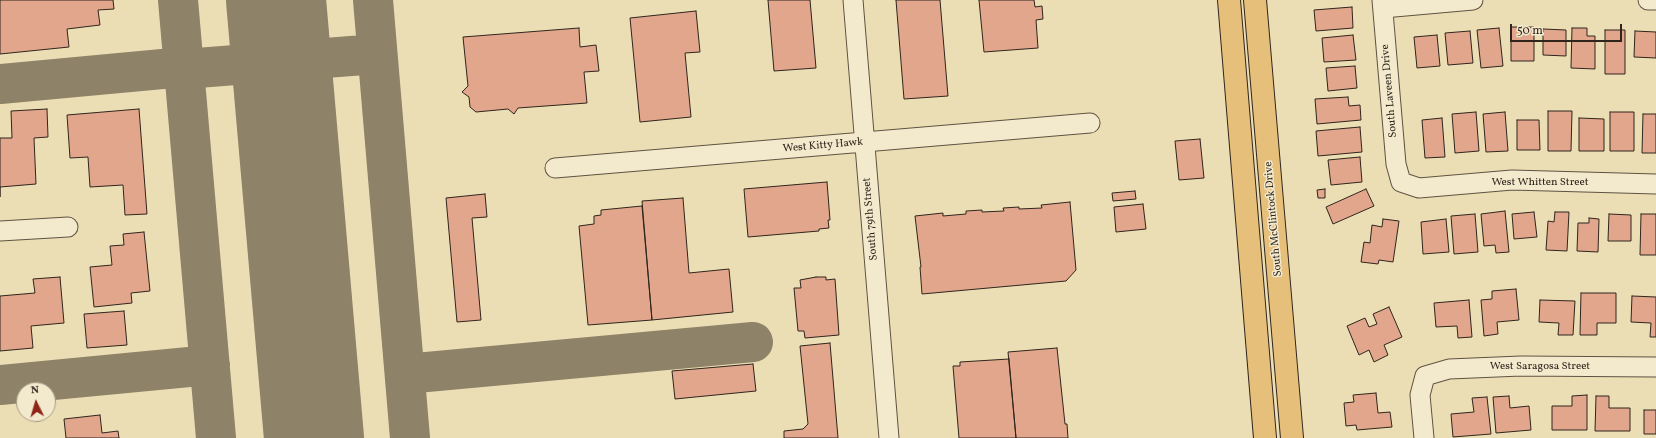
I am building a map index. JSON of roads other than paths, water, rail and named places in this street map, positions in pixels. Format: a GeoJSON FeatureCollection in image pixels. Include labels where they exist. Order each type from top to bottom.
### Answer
{"type":"FeatureCollection","features":[{"type":"Feature","properties":{"kind":"main road"},"geometry":{"type":"LineString","coordinates":[[1228,0],[1265,438]]}},
{"type":"Feature","properties":{"kind":"main road","name":"South McClintock Drive"},"geometry":{"type":"LineString","coordinates":[[1255,0],[1292,438]]}},
{"type":"Feature","properties":{"kind":"street","name":"South 79th Street"},"geometry":{"type":"LineString","coordinates":[[853,0],[889,438]]}},
{"type":"Feature","properties":{"kind":"street"},"geometry":{"type":"LineString","coordinates":[[1383,4],[1473,0]]}},
{"type":"Feature","properties":{"kind":"street"},"geometry":{"type":"LineString","coordinates":[[1648,0],[1656,0]]}},
{"type":"Feature","properties":{"kind":"street","name":"South Laveen Drive"},"geometry":{"type":"LineString","coordinates":[[1383,4],[1396,164],[1401,182]]}},
{"type":"Feature","properties":{"kind":"street","name":"West Kitty Hawk"},"geometry":{"type":"LineString","coordinates":[[555,168],[1090,123]]}},
{"type":"Feature","properties":{"kind":"street","name":"West Whitten Street"},"geometry":{"type":"LineString","coordinates":[[1401,182],[1419,188],[1512,180],[1656,184]]}},
{"type":"Feature","properties":{"kind":"street"},"geometry":{"type":"LineString","coordinates":[[0,232],[68,227]]}},
{"type":"Feature","properties":{"kind":"street","name":"West Saragosa Street"},"geometry":{"type":"LineString","coordinates":[[1424,438],[1420,395],[1425,376],[1449,369],[1521,366],[1656,368]]}}]}
